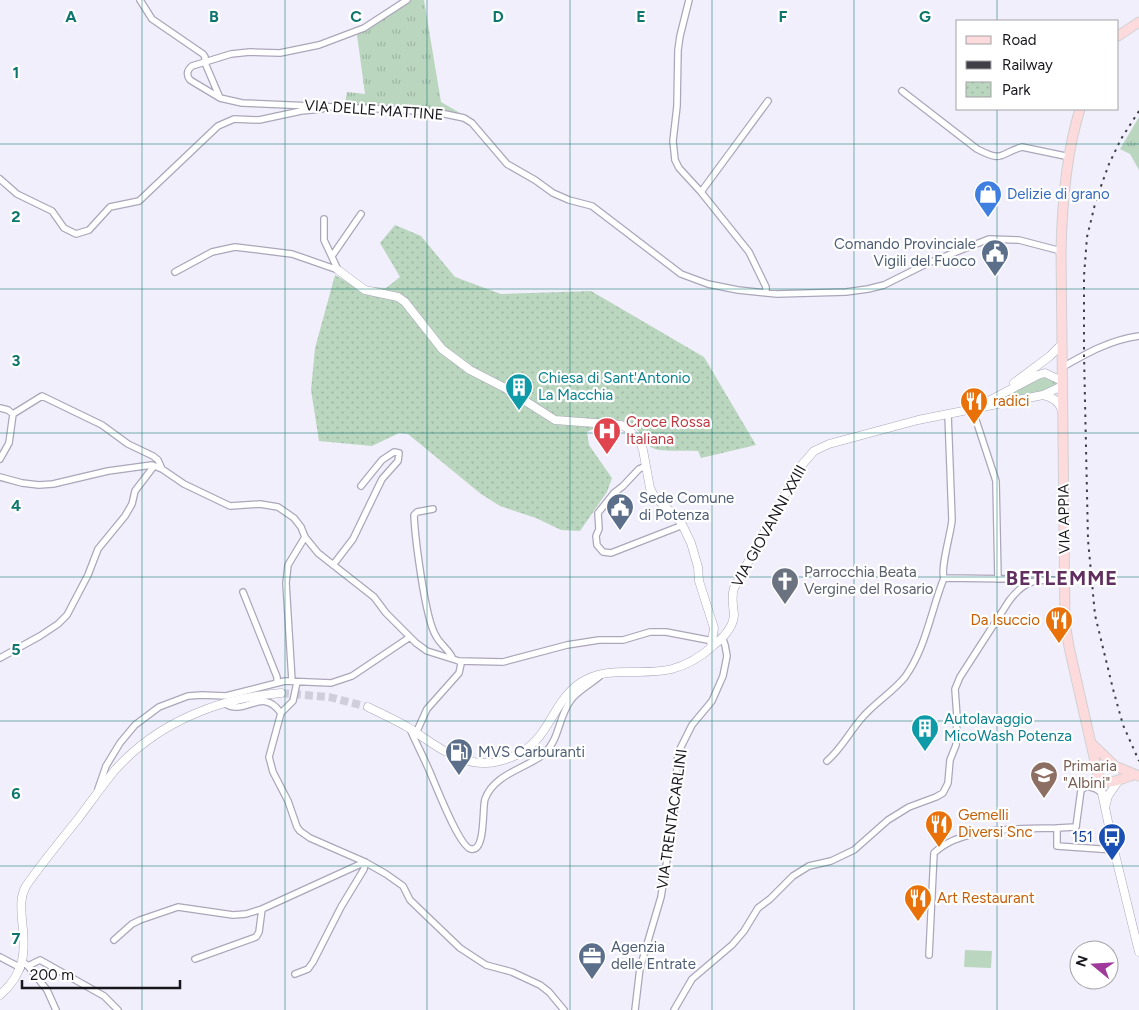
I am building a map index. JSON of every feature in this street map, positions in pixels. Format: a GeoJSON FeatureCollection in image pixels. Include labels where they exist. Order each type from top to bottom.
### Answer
{"type":"FeatureCollection","features":[{"type":"Feature","properties":{"kind":"main road"},"geometry":{"type":"LineString","coordinates":[[1119,35],[1139,22]]}},
{"type":"Feature","properties":{"kind":"main road","name":"VIA APPIA"},"geometry":{"type":"LineString","coordinates":[[1080,110],[1070,157],[1062,214],[1061,368],[1065,623],[1114,850],[1139,952]]}},
{"type":"Feature","properties":{"kind":"main road"},"geometry":{"type":"LineString","coordinates":[[338,270],[365,290],[398,297],[405,302],[442,349],[456,362],[525,400],[555,420],[591,424],[615,424],[627,428],[640,442],[650,488],[654,496],[683,525],[694,550],[700,581],[716,629],[722,637]]}},
{"type":"Feature","properties":{"kind":"main road"},"geometry":{"type":"LineString","coordinates":[[999,395],[1050,356],[1061,345]]}},
{"type":"Feature","properties":{"kind":"main road"},"geometry":{"type":"LineString","coordinates":[[1042,374],[1049,374],[1062,384],[1043,395],[974,408],[1042,374]]}},
{"type":"Feature","properties":{"kind":"main road"},"geometry":{"type":"LineString","coordinates":[[1043,395],[1058,402],[1062,413]]}},
{"type":"Feature","properties":{"kind":"main road","name":"VIA GIOVANNI XXIII"},"geometry":{"type":"LineString","coordinates":[[732,625],[734,614],[732,594],[734,588],[800,468],[814,451],[829,444],[918,420],[974,408]]}},
{"type":"Feature","properties":{"kind":"main road"},"geometry":{"type":"LineString","coordinates":[[716,629],[732,625]]}},
{"type":"Feature","properties":{"kind":"main road"},"geometry":{"type":"LineString","coordinates":[[368,707],[459,758],[472,762],[486,763],[505,760],[530,747],[540,738],[564,699],[576,687],[587,680],[616,671],[673,669],[691,660],[722,637],[732,625]]}},
{"type":"Feature","properties":{"kind":"main road"},"geometry":{"type":"LineString","coordinates":[[712,644],[716,629]]}},
{"type":"Feature","properties":{"kind":"main road"},"geometry":{"type":"LineString","coordinates":[[0,995],[8,988],[24,965],[21,906],[24,891],[34,875],[116,770],[161,732],[187,717],[243,698],[281,693]]}},
{"type":"Feature","properties":{"kind":"main road"},"geometry":{"type":"LineString","coordinates":[[1091,744],[1115,766]]}},
{"type":"Feature","properties":{"kind":"main road"},"geometry":{"type":"LineString","coordinates":[[1097,768],[1106,765],[1115,766],[1136,775]]}},
{"type":"Feature","properties":{"kind":"main road"},"geometry":{"type":"LineString","coordinates":[[1099,779],[1105,782],[1136,775]]}},
{"type":"Feature","properties":{"kind":"main road"},"geometry":{"type":"LineString","coordinates":[[1106,806],[1108,796],[1119,780]]}},
{"type":"Feature","properties":{"kind":"street"},"geometry":{"type":"LineString","coordinates":[[140,0],[152,19],[204,54],[206,57],[204,64],[220,98]]}},
{"type":"Feature","properties":{"kind":"street"},"geometry":{"type":"LineString","coordinates":[[204,64],[231,54],[250,52],[280,53],[319,45],[364,28],[407,0]]}},
{"type":"Feature","properties":{"kind":"street"},"geometry":{"type":"LineString","coordinates":[[690,0],[678,50],[677,106],[673,141],[675,160],[679,168],[701,192],[749,252],[766,288],[766,293]]}},
{"type":"Feature","properties":{"kind":"street","name":"VIA DELLE MATTINE"},"geometry":{"type":"LineString","coordinates":[[204,64],[190,68],[187,73],[188,78],[220,98],[242,103],[405,110],[464,118],[472,123],[507,164],[553,193],[569,200],[592,206],[681,274],[691,279],[728,288],[766,293],[868,290],[884,285],[928,263],[989,239],[1019,240],[1061,251]]}},
{"type":"Feature","properties":{"kind":"street"},"geometry":{"type":"LineString","coordinates":[[902,91],[977,149],[990,156],[1002,157],[1022,147],[1070,157]]}},
{"type":"Feature","properties":{"kind":"street"},"geometry":{"type":"LineString","coordinates":[[701,192],[768,101]]}},
{"type":"Feature","properties":{"kind":"street"},"geometry":{"type":"LineString","coordinates":[[0,179],[18,194],[52,211],[64,228],[76,234],[89,230],[110,207],[139,201],[218,126],[234,119],[259,120],[330,107]]}},
{"type":"Feature","properties":{"kind":"street"},"geometry":{"type":"LineString","coordinates":[[332,256],[362,214]]}},
{"type":"Feature","properties":{"kind":"street"},"geometry":{"type":"LineString","coordinates":[[324,219],[324,240],[338,270]]}},
{"type":"Feature","properties":{"kind":"street"},"geometry":{"type":"LineString","coordinates":[[175,272],[212,252],[235,247],[292,254],[338,270]]}},
{"type":"Feature","properties":{"kind":"street"},"geometry":{"type":"LineString","coordinates":[[1061,368],[1094,349],[1120,339],[1139,336]]}},
{"type":"Feature","properties":{"kind":"street"},"geometry":{"type":"LineString","coordinates":[[0,459],[8,443],[13,414],[42,396],[102,425],[128,444],[153,456],[158,460],[162,469]]}},
{"type":"Feature","properties":{"kind":"street"},"geometry":{"type":"LineString","coordinates":[[0,408],[8,410],[13,414]]}},
{"type":"Feature","properties":{"kind":"street"},"geometry":{"type":"LineString","coordinates":[[974,408],[996,481],[998,579]]}},
{"type":"Feature","properties":{"kind":"street"},"geometry":{"type":"LineString","coordinates":[[827,761],[836,754],[862,718],[896,687],[911,667],[924,638],[944,578],[942,571],[951,534],[948,414]]}},
{"type":"Feature","properties":{"kind":"street"},"geometry":{"type":"LineString","coordinates":[[332,565],[353,539],[377,488],[388,471],[398,461],[399,453],[394,452],[382,460],[361,486]]}},
{"type":"Feature","properties":{"kind":"street"},"geometry":{"type":"LineString","coordinates":[[0,658],[40,636],[58,624],[67,615],[88,575],[98,549],[125,516],[132,504],[135,491],[154,466]]}},
{"type":"Feature","properties":{"kind":"street"},"geometry":{"type":"LineString","coordinates":[[0,477],[39,485],[53,484],[115,470],[154,466],[162,469],[184,484],[230,506],[260,504],[278,507],[294,518],[318,553],[374,597],[386,613],[410,637],[427,651],[459,661],[503,662],[567,644],[599,640],[623,640],[650,632],[666,632],[712,644]]}},
{"type":"Feature","properties":{"kind":"street"},"geometry":{"type":"LineString","coordinates":[[646,466],[614,493],[598,513],[599,529],[596,541],[599,549],[603,552],[611,553],[683,525]]}},
{"type":"Feature","properties":{"kind":"street"},"geometry":{"type":"LineString","coordinates":[[432,509],[417,512],[414,515],[417,541],[429,618],[435,635],[448,650],[452,658]]}},
{"type":"Feature","properties":{"kind":"street"},"geometry":{"type":"LineString","coordinates":[[305,536],[288,565],[286,583],[294,681],[292,701],[280,712],[269,757],[273,772],[288,802],[296,827],[310,838],[365,862],[386,874],[403,886],[410,900],[465,952],[486,965],[512,972],[540,985],[549,992],[564,1010]]}},
{"type":"Feature","properties":{"kind":"street"},"geometry":{"type":"LineString","coordinates":[[944,578],[1025,579],[1031,582]]}},
{"type":"Feature","properties":{"kind":"street"},"geometry":{"type":"LineString","coordinates":[[674,1010],[692,979],[732,944],[744,931],[758,908],[794,876],[810,866],[831,861],[854,850],[888,820],[909,807],[943,793],[948,783],[950,760],[956,745],[955,689],[957,682],[1009,601],[1031,582],[1038,579],[1065,580]]}},
{"type":"Feature","properties":{"kind":"street"},"geometry":{"type":"LineString","coordinates":[[243,592],[277,683]]}},
{"type":"Feature","properties":{"kind":"street"},"geometry":{"type":"LineString","coordinates":[[97,793],[106,766],[117,747],[135,725],[154,710],[188,696],[226,696],[277,683],[294,681],[331,683],[352,676],[410,637]]}},
{"type":"Feature","properties":{"kind":"street","name":"VIA TRENTACARLINI"},"geometry":{"type":"LineString","coordinates":[[635,1010],[640,968],[661,897],[673,822],[678,753],[692,725],[712,701],[723,676],[726,656],[722,637]]}},
{"type":"Feature","properties":{"kind":"street"},"geometry":{"type":"LineString","coordinates":[[459,661],[461,664],[459,673],[427,709],[413,731],[447,813],[468,848],[473,850],[477,848],[481,841],[485,799],[495,783],[543,754],[555,740],[564,711],[571,699],[602,674]]}},
{"type":"Feature","properties":{"kind":"street"},"geometry":{"type":"LineString","coordinates":[[224,703],[236,707],[265,700],[274,704],[280,712]]}},
{"type":"Feature","properties":{"kind":"street"},"geometry":{"type":"LineString","coordinates":[[929,955],[934,852],[968,835],[1001,830],[1076,827],[1081,790],[1087,786],[1096,788],[1103,794]]}},
{"type":"Feature","properties":{"kind":"street"},"geometry":{"type":"LineString","coordinates":[[1057,828],[1057,846],[1114,850]]}},
{"type":"Feature","properties":{"kind":"street"},"geometry":{"type":"LineString","coordinates":[[114,940],[132,924],[178,907],[233,915],[246,914],[262,909],[365,862]]}},
{"type":"Feature","properties":{"kind":"street"},"geometry":{"type":"LineString","coordinates":[[295,974],[308,969],[313,962],[341,907],[364,869],[365,862]]}},
{"type":"Feature","properties":{"kind":"street"},"geometry":{"type":"LineString","coordinates":[[195,959],[258,935],[262,909]]}},
{"type":"Feature","properties":{"kind":"street"},"geometry":{"type":"LineString","coordinates":[[0,957],[24,965],[47,990],[56,1010]]}},
{"type":"Feature","properties":{"kind":"street"},"geometry":{"type":"LineString","coordinates":[[24,965],[40,960],[104,996],[118,1010]]}},
{"type":"Feature","properties":{"kind":"green space"},"geometry":{"type":"Polygon","coordinates":[[[411,0],[424,0],[441,102],[460,113],[345,103],[347,92],[365,94],[357,35],[411,0]]]}},
{"type":"Feature","properties":{"kind":"green space"},"geometry":{"type":"Polygon","coordinates":[[[1139,117],[1139,170],[1130,154],[1120,149],[1139,117]]]}},
{"type":"Feature","properties":{"kind":"green space"},"geometry":{"type":"Polygon","coordinates":[[[395,225],[421,236],[455,277],[501,294],[591,291],[704,357],[756,445],[701,458],[698,451],[659,450],[653,448],[647,444],[635,428],[623,421],[609,422],[587,432],[589,445],[612,478],[607,492],[580,531],[561,530],[536,518],[500,506],[481,494],[408,434],[399,433],[372,446],[319,441],[311,390],[315,348],[335,275],[354,286],[386,288],[400,277],[380,243],[395,225]]]}},
{"type":"Feature","properties":{"kind":"green space"},"geometry":{"type":"Polygon","coordinates":[[[1045,375],[1058,382],[1048,390],[1040,393],[1002,401],[997,400],[1045,375]]]}},
{"type":"Feature","properties":{"kind":"green space"},"geometry":{"type":"Polygon","coordinates":[[[965,950],[992,951],[991,968],[964,967],[965,950]]]}},
{"type":"Feature","properties":{"kind":"tunnel"},"geometry":{"type":"LineString","coordinates":[[281,693],[329,697],[368,707]]}},
{"type":"Feature","properties":{"kind":"railway"},"geometry":{"type":"LineString","coordinates":[[1139,111],[1121,139],[1109,164],[1096,200],[1087,237],[1084,276],[1088,540],[1095,615],[1123,725],[1139,761]]}},
{"type":"Feature","properties":{"kind":"place","name":"Delizie di grano"},"geometry":{"type":"Point","coordinates":[988,218]}},
{"type":"Feature","properties":{"kind":"place","name":"Comando Provinciale Vigili del Fuoco"},"geometry":{"type":"Point","coordinates":[995,277]}},
{"type":"Feature","properties":{"kind":"place","name":"Chiesa di Sant'Antonio La Macchia"},"geometry":{"type":"Point","coordinates":[519,411]}},
{"type":"Feature","properties":{"kind":"place","name":"radici"},"geometry":{"type":"Point","coordinates":[974,425]}},
{"type":"Feature","properties":{"kind":"place","name":"Croce Rossa Italiana"},"geometry":{"type":"Point","coordinates":[607,455]}},
{"type":"Feature","properties":{"kind":"place","name":"Sede Comune di Potenza"},"geometry":{"type":"Point","coordinates":[620,531]}},
{"type":"Feature","properties":{"kind":"place","name":"Parrocchia Beata Vergine del Rosario"},"geometry":{"type":"Point","coordinates":[785,605]}},
{"type":"Feature","properties":{"kind":"place","name":"Da Isuccio"},"geometry":{"type":"Point","coordinates":[1059,644]}},
{"type":"Feature","properties":{"kind":"place","name":"Autolavaggio MicoWash Potenza"},"geometry":{"type":"Point","coordinates":[925,752]}},
{"type":"Feature","properties":{"kind":"place","name":"MVS Carburanti"},"geometry":{"type":"Point","coordinates":[459,776]}},
{"type":"Feature","properties":{"kind":"place","name":"Primaria \"Albini\""},"geometry":{"type":"Point","coordinates":[1044,799]}},
{"type":"Feature","properties":{"kind":"place","name":"Gemelli Diversi Snc"},"geometry":{"type":"Point","coordinates":[939,848]}},
{"type":"Feature","properties":{"kind":"place","name":"151"},"geometry":{"type":"Point","coordinates":[1112,861]}},
{"type":"Feature","properties":{"kind":"place","name":"Art Restaurant"},"geometry":{"type":"Point","coordinates":[918,922]}},
{"type":"Feature","properties":{"kind":"place","name":"Agenzia delle Entrate"},"geometry":{"type":"Point","coordinates":[592,980]}},
{"type":"Feature","properties":{"kind":"district","name":"BETLEMME"},"geometry":{"type":"Point","coordinates":[1062,578]}}]}
